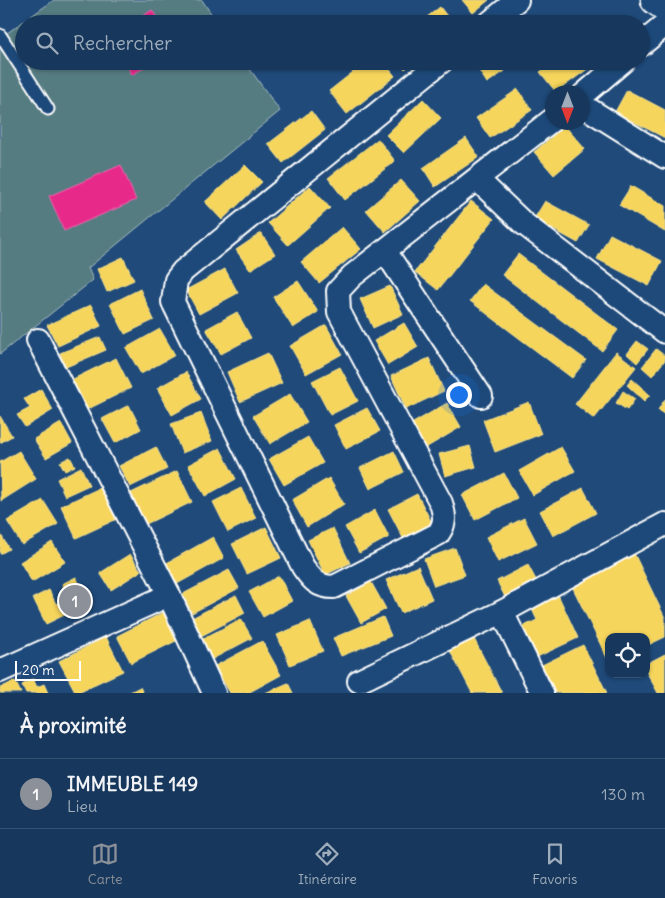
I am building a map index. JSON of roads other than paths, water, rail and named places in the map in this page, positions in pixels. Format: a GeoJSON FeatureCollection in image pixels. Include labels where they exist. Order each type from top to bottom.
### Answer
{"type":"FeatureCollection","features":[{"type":"Feature","properties":{"kind":"street"},"geometry":{"type":"LineString","coordinates":[[499,15],[518,0]]}},
{"type":"Feature","properties":{"kind":"street"},"geometry":{"type":"LineString","coordinates":[[655,0],[665,6]]}},
{"type":"Feature","properties":{"kind":"street"},"geometry":{"type":"LineString","coordinates":[[650,38],[665,25]]}},
{"type":"Feature","properties":{"kind":"street"},"geometry":{"type":"LineString","coordinates":[[431,70],[183,271],[176,280],[173,291],[174,302],[303,567],[314,582],[323,587],[334,587],[438,534],[444,526],[444,512],[441,503],[339,312],[337,302],[338,291],[342,285],[545,126]]}},
{"type":"Feature","properties":{"kind":"street"},"geometry":{"type":"LineString","coordinates":[[590,89],[612,70]]}},
{"type":"Feature","properties":{"kind":"street"},"geometry":{"type":"LineString","coordinates":[[590,110],[665,157]]}},
{"type":"Feature","properties":{"kind":"street"},"geometry":{"type":"LineString","coordinates":[[477,179],[523,223],[665,332]]}},
{"type":"Feature","properties":{"kind":"street"},"geometry":{"type":"LineString","coordinates":[[385,251],[481,396]]}},
{"type":"Feature","properties":{"kind":"street"},"geometry":{"type":"LineString","coordinates":[[38,340],[169,595],[214,693]]}},
{"type":"Feature","properties":{"kind":"street"},"geometry":{"type":"LineString","coordinates":[[359,681],[502,612],[665,524]]}},
{"type":"Feature","properties":{"kind":"street"},"geometry":{"type":"LineString","coordinates":[[0,671],[169,595]]}},
{"type":"Feature","properties":{"kind":"street"},"geometry":{"type":"LineString","coordinates":[[502,612],[542,693]]}},
{"type":"Feature","properties":{"kind":"lane"},"geometry":{"type":"LineString","coordinates":[[0,35],[15,58]]}},
{"type":"Feature","properties":{"kind":"lane"},"geometry":{"type":"LineString","coordinates":[[23,70],[48,109]]}},
{"type":"Feature","properties":{"kind":"place","name":"IMMEUBLE 149"},"geometry":{"type":"Point","coordinates":[75,601]}}]}
